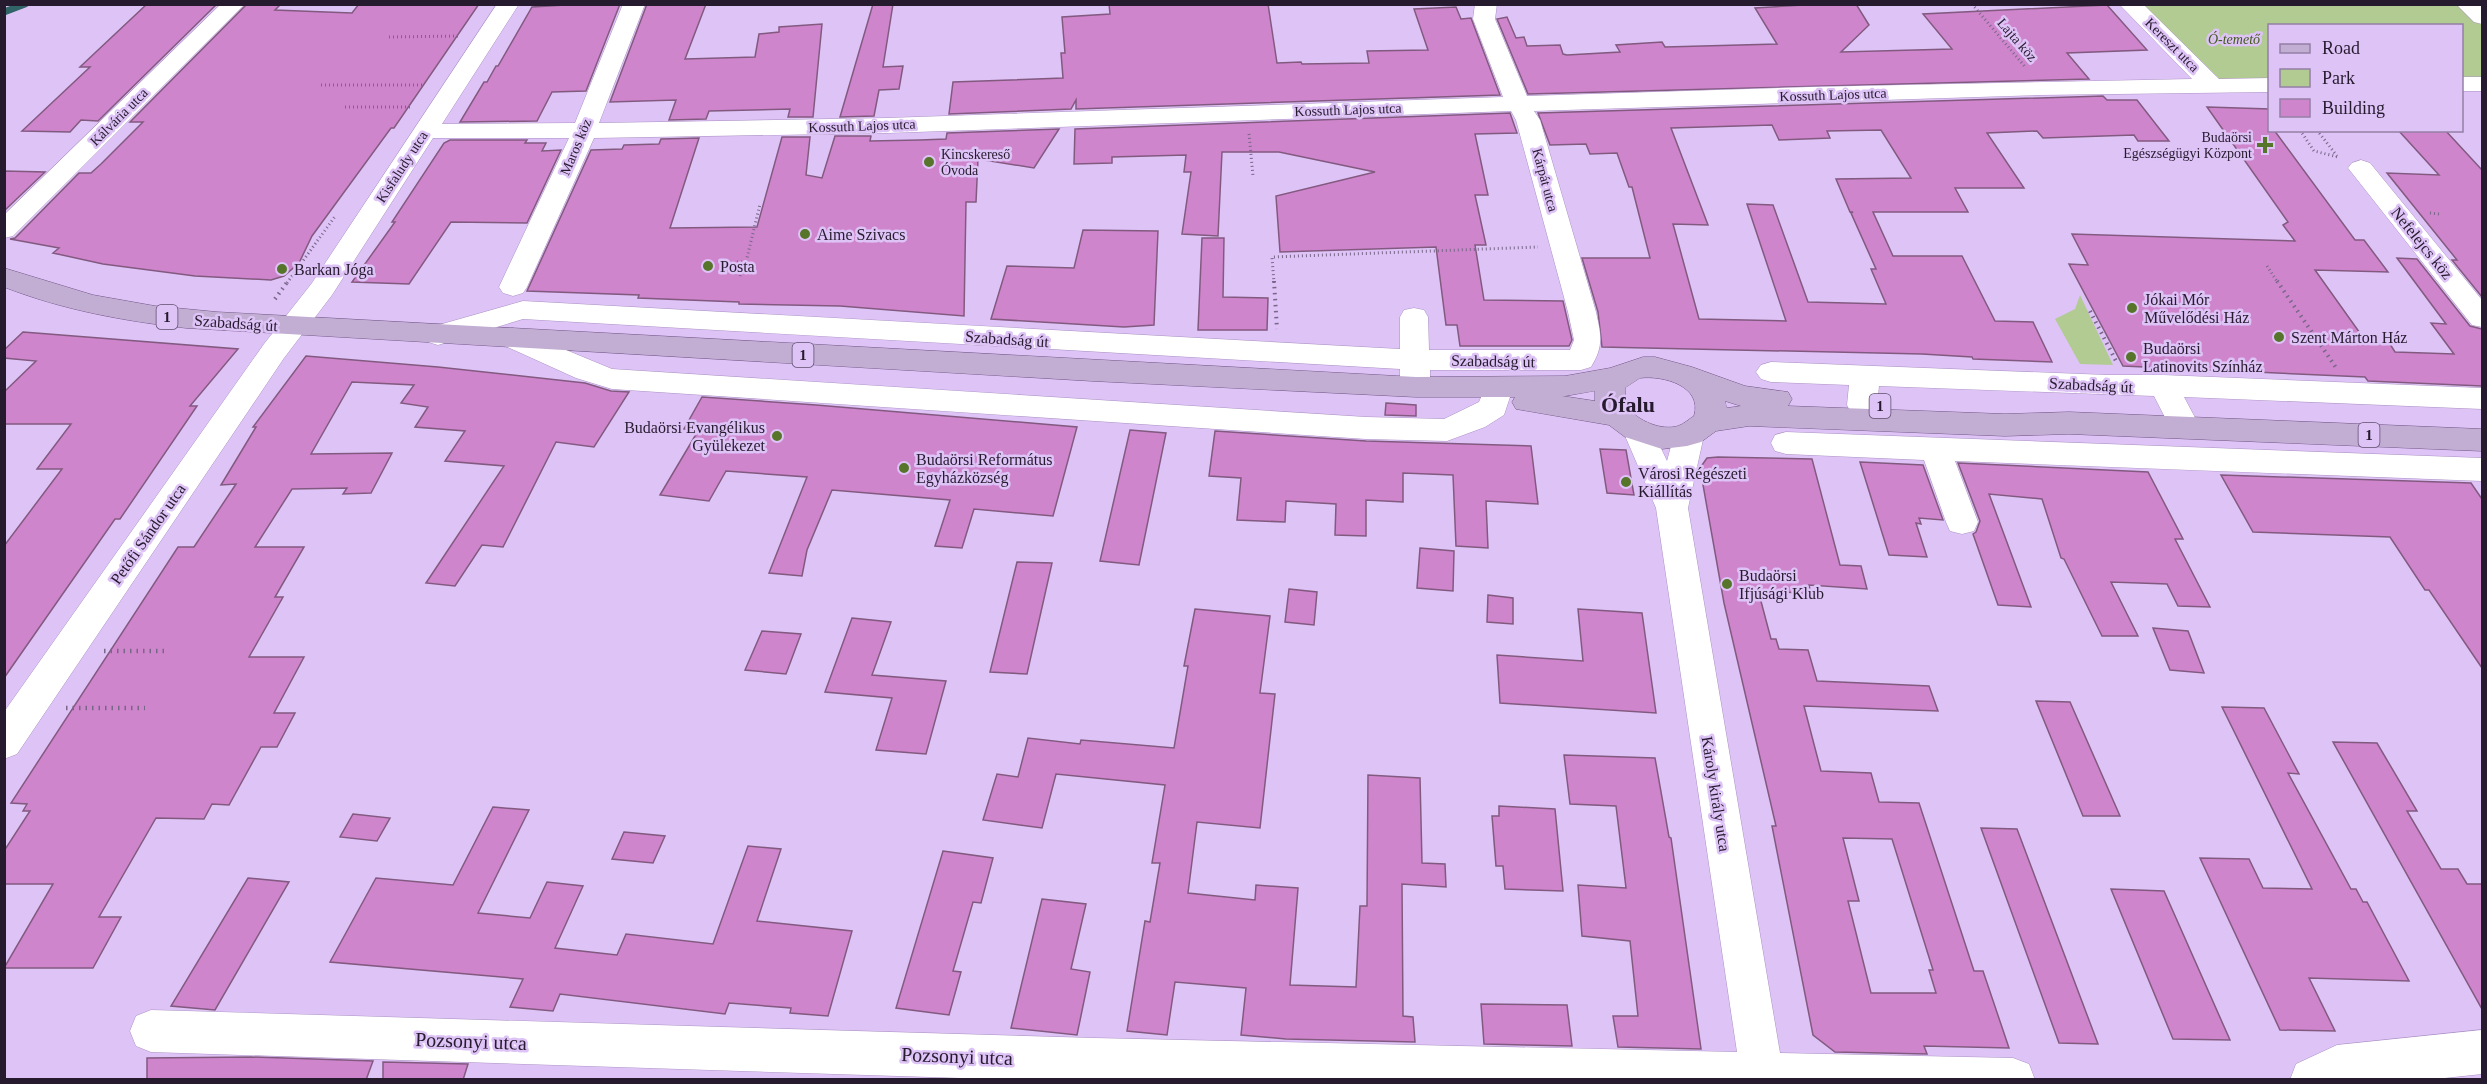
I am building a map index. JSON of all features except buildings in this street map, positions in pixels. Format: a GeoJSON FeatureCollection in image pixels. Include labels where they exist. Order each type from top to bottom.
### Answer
{"type":"FeatureCollection","features":[{"type":"Feature","properties":{"kind":"main road","name":"Szabadság út"},"geometry":{"type":"LineString","coordinates":[[4,277],[78,301],[144,314],[192,320],[293,327],[513,338],[1097,358],[1415,373],[1565,386],[1617,377]]}},
{"type":"Feature","properties":{"kind":"main road","name":"1"},"geometry":{"type":"LineString","coordinates":[[1617,377],[1633,369],[1653,367],[1675,370],[1694,380],[1744,396],[2001,412],[2069,423]]}},
{"type":"Feature","properties":{"kind":"main road","name":"Szabadság út"},"geometry":{"type":"LineString","coordinates":[[1415,373],[1495,397],[1628,423]]}},
{"type":"Feature","properties":{"kind":"main road"},"geometry":{"type":"LineString","coordinates":[[1617,377],[1610,388],[1612,408],[1628,423]]}},
{"type":"Feature","properties":{"kind":"main road"},"geometry":{"type":"LineString","coordinates":[[1694,380],[1709,396],[1712,405],[1698,428]]}},
{"type":"Feature","properties":{"kind":"main road","name":"1"},"geometry":{"type":"LineString","coordinates":[[1628,423],[1664,437],[1749,415],[1934,439],[2005,425],[2069,423],[2482,441]]}},
{"type":"Feature","properties":{"kind":"street","name":"Kálvária utca"},"geometry":{"type":"LineString","coordinates":[[4,230],[234,4]]}},
{"type":"Feature","properties":{"kind":"street","name":"Kisfaludy utca"},"geometry":{"type":"LineString","coordinates":[[293,327],[322,289],[508,4]]}},
{"type":"Feature","properties":{"kind":"street","name":"Maros köz"},"geometry":{"type":"LineString","coordinates":[[513,287],[583,132],[634,4]]}},
{"type":"Feature","properties":{"kind":"street","name":"Kárpát utca"},"geometry":{"type":"LineString","coordinates":[[1486,4],[1484,19],[1518,104],[1528,120],[1563,246],[1588,340],[1581,360]]}},
{"type":"Feature","properties":{"kind":"street","name":"Kereszt utca"},"geometry":{"type":"LineString","coordinates":[[2130,4],[2213,86]]}},
{"type":"Feature","properties":{"kind":"street"},"geometry":{"type":"LineString","coordinates":[[2467,4],[2482,17]]}},
{"type":"Feature","properties":{"kind":"street"},"geometry":{"type":"LineString","coordinates":[[2463,84],[2482,84]]}},
{"type":"Feature","properties":{"kind":"street","name":"Kossuth Lajos utca"},"geometry":{"type":"LineString","coordinates":[[426,131],[583,132],[791,128],[1518,104],[2268,85]]}},
{"type":"Feature","properties":{"kind":"street","name":"Nefelejcs köz"},"geometry":{"type":"LineString","coordinates":[[2350,162],[2482,318]]}},
{"type":"Feature","properties":{"kind":"street","name":"Szabadság út"},"geometry":{"type":"LineString","coordinates":[[438,335],[466,328],[502,314],[523,310],[1097,358],[1279,353],[1415,373],[1581,360]]}},
{"type":"Feature","properties":{"kind":"street"},"geometry":{"type":"LineString","coordinates":[[1414,316],[1415,373]]}},
{"type":"Feature","properties":{"kind":"street","name":"Petőfi Sándor utca"},"geometry":{"type":"LineString","coordinates":[[4,743],[293,327]]}},
{"type":"Feature","properties":{"kind":"street","name":"Szabadság út"},"geometry":{"type":"LineString","coordinates":[[513,338],[538,347],[588,373],[612,379],[1366,428],[1447,430],[1474,419],[1493,406],[1495,397]]}},
{"type":"Feature","properties":{"kind":"street"},"geometry":{"type":"LineString","coordinates":[[1080,409],[1097,358]]}},
{"type":"Feature","properties":{"kind":"street","name":"Szabadság út"},"geometry":{"type":"LineString","coordinates":[[1771,372],[2137,387],[2163,385],[2482,399]]}},
{"type":"Feature","properties":{"kind":"street"},"geometry":{"type":"LineString","coordinates":[[1861,374],[1864,385],[1862,405]]}},
{"type":"Feature","properties":{"kind":"street"},"geometry":{"type":"LineString","coordinates":[[2163,385],[2185,427]]}},
{"type":"Feature","properties":{"kind":"street","name":"Károly király utca"},"geometry":{"type":"LineString","coordinates":[[1628,423],[1672,508],[1753,1028],[1764,1078]]}},
{"type":"Feature","properties":{"kind":"street","name":"Károly király utca"},"geometry":{"type":"LineString","coordinates":[[1672,508],[1698,428]]}},
{"type":"Feature","properties":{"kind":"street"},"geometry":{"type":"LineString","coordinates":[[2240,460],[2254,430]]}},
{"type":"Feature","properties":{"kind":"street"},"geometry":{"type":"LineString","coordinates":[[1786,443],[1934,439],[2240,460],[2482,470]]}},
{"type":"Feature","properties":{"kind":"street"},"geometry":{"type":"LineString","coordinates":[[1934,439],[1962,522]]}},
{"type":"Feature","properties":{"kind":"street","name":"Pozsonyi utca"},"geometry":{"type":"LineString","coordinates":[[151,1030],[1093,1070],[2013,1080]]}},
{"type":"Feature","properties":{"kind":"street"},"geometry":{"type":"LineString","coordinates":[[2312,1080],[2337,1067],[2482,1052]]}},
{"type":"Feature","properties":{"kind":"path","name":"Lajta köz"},"geometry":{"type":"LineString","coordinates":[[1972,4],[2045,89]]}},
{"type":"Feature","properties":{"kind":"path"},"geometry":{"type":"LineString","coordinates":[[389,37],[464,36]]}},
{"type":"Feature","properties":{"kind":"path"},"geometry":{"type":"LineString","coordinates":[[321,85],[429,85]]}},
{"type":"Feature","properties":{"kind":"path"},"geometry":{"type":"LineString","coordinates":[[345,107],[414,107]]}},
{"type":"Feature","properties":{"kind":"path"},"geometry":{"type":"LineString","coordinates":[[1248,124],[1253,176]]}},
{"type":"Feature","properties":{"kind":"path"},"geometry":{"type":"LineString","coordinates":[[2301,132],[2314,151],[2350,162]]}},
{"type":"Feature","properties":{"kind":"path"},"geometry":{"type":"LineString","coordinates":[[2319,132],[2350,162]]}},
{"type":"Feature","properties":{"kind":"path"},"geometry":{"type":"LineString","coordinates":[[740,276],[746,262],[760,204]]}},
{"type":"Feature","properties":{"kind":"path"},"geometry":{"type":"LineString","coordinates":[[1279,353],[1272,257],[1563,246]]}},
{"type":"Feature","properties":{"kind":"path"},"geometry":{"type":"LineString","coordinates":[[737,262],[746,262]]}},
{"type":"Feature","properties":{"kind":"path"},"geometry":{"type":"LineString","coordinates":[[2267,266],[2338,370]]}},
{"type":"Feature","properties":{"kind":"path"},"geometry":{"type":"LineString","coordinates":[[2090,311],[2121,370]]}},
{"type":"Feature","properties":{"kind":"path"},"geometry":{"type":"LineString","coordinates":[[104,651],[167,651]]}},
{"type":"Feature","properties":{"kind":"path"},"geometry":{"type":"LineString","coordinates":[[66,708],[145,708]]}},
{"type":"Feature","properties":{"kind":"green space","name":"Ó-temető"},"geometry":{"type":"Polygon","coordinates":[[[2130,5],[2467,5],[2482,17],[2482,84],[2463,84],[2463,24],[2268,24],[2268,85],[2213,86],[2130,5]]]}},
{"type":"Feature","properties":{"kind":"green space"},"geometry":{"type":"Polygon","coordinates":[[[2080,295],[2113,365],[2080,364],[2055,319],[2075,309],[2080,295]]]}},
{"type":"Feature","properties":{"kind":"waterway"},"geometry":{"type":"LineString","coordinates":[[4,12],[25,4]]}},
{"type":"Feature","properties":{"kind":"place","name":"Budaörsi Egészségügyi Központ"},"geometry":{"type":"Point","coordinates":[2265,145]}},
{"type":"Feature","properties":{"kind":"place","name":"Kincskereső Óvoda"},"geometry":{"type":"Point","coordinates":[929,162]}},
{"type":"Feature","properties":{"kind":"place","name":"Aime Szivacs"},"geometry":{"type":"Point","coordinates":[805,234]}},
{"type":"Feature","properties":{"kind":"place","name":"Posta"},"geometry":{"type":"Point","coordinates":[708,266]}},
{"type":"Feature","properties":{"kind":"place","name":"Barkan Jóga"},"geometry":{"type":"Point","coordinates":[282,269]}},
{"type":"Feature","properties":{"kind":"place","name":"Jókai Mór Művelődési Ház"},"geometry":{"type":"Point","coordinates":[2132,308]}},
{"type":"Feature","properties":{"kind":"place","name":"Szent Márton Ház"},"geometry":{"type":"Point","coordinates":[2279,337]}},
{"type":"Feature","properties":{"kind":"place","name":"Budaörsi Latinovits Színház"},"geometry":{"type":"Point","coordinates":[2131,357]}},
{"type":"Feature","properties":{"kind":"place","name":"Budaörsi Evangélikus Gyülekezet"},"geometry":{"type":"Point","coordinates":[777,436]}},
{"type":"Feature","properties":{"kind":"place","name":"Budaörsi Református Egyházközség"},"geometry":{"type":"Point","coordinates":[904,468]}},
{"type":"Feature","properties":{"kind":"place","name":"Városi Régészeti Kiállítás"},"geometry":{"type":"Point","coordinates":[1626,482]}},
{"type":"Feature","properties":{"kind":"place","name":"Budaörsi Ifjúsági Klub"},"geometry":{"type":"Point","coordinates":[1727,584]}},
{"type":"Feature","properties":{"kind":"district","name":"Ófalu"},"geometry":{"type":"Point","coordinates":[1628,404]}}]}
